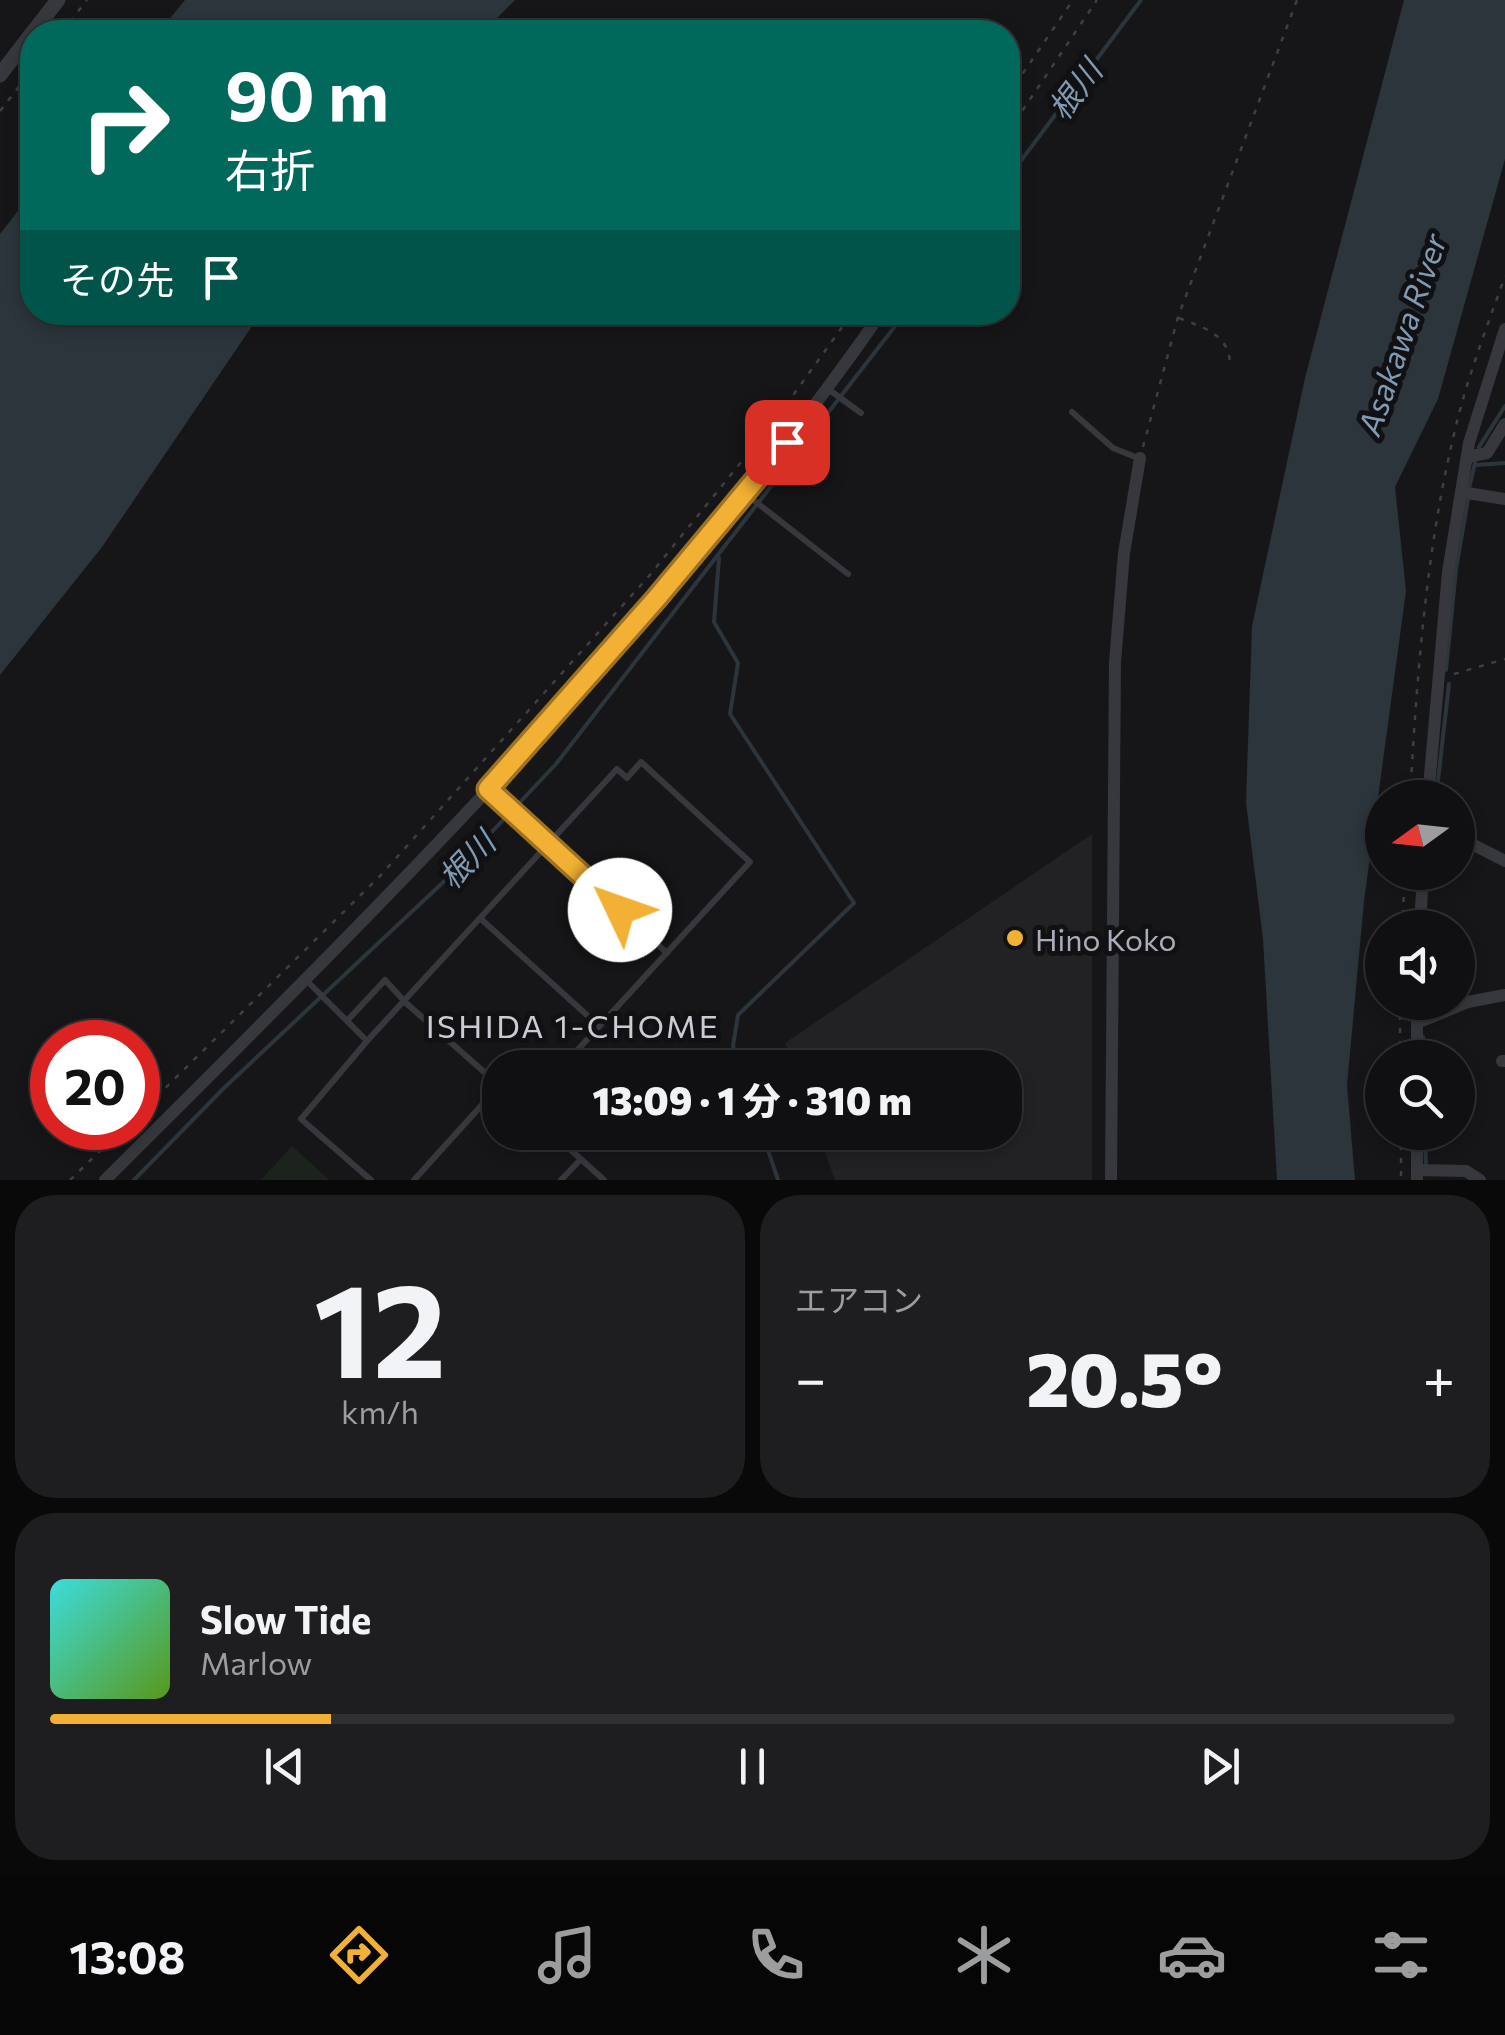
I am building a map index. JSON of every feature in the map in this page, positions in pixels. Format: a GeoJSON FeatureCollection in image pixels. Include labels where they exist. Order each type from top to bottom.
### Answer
{"type":"FeatureCollection","features":[{"type":"Feature","properties":{"kind":"street"},"geometry":{"type":"LineString","coordinates":[[43,20],[58,0]]}},
{"type":"Feature","properties":{"kind":"street"},"geometry":{"type":"LineString","coordinates":[[0,75],[20,50]]}},
{"type":"Feature","properties":{"kind":"street"},"geometry":{"type":"LineString","coordinates":[[105,1180],[310,984],[750,498],[832,391],[874,325]]}},
{"type":"Feature","properties":{"kind":"street"},"geometry":{"type":"LineString","coordinates":[[1430,780],[1448,572],[1461,492],[1480,403],[1505,329]]}},
{"type":"Feature","properties":{"kind":"street"},"geometry":{"type":"LineString","coordinates":[[1467,457],[1487,453],[1505,424]]}},
{"type":"Feature","properties":{"kind":"street"},"geometry":{"type":"LineString","coordinates":[[1111,1180],[1115,662],[1124,553],[1140,458]]}},
{"type":"Feature","properties":{"kind":"street"},"geometry":{"type":"LineString","coordinates":[[1461,492],[1505,500]]}},
{"type":"Feature","properties":{"kind":"street"},"geometry":{"type":"LineString","coordinates":[[1475,846],[1505,861]]}},
{"type":"Feature","properties":{"kind":"street"},"geometry":{"type":"LineString","coordinates":[[1417,1024],[1468,1002],[1505,995]]}},
{"type":"Feature","properties":{"kind":"street"},"geometry":{"type":"LineString","coordinates":[[1417,1020],[1417,1040]]}},
{"type":"Feature","properties":{"kind":"street"},"geometry":{"type":"LineString","coordinates":[[1417,1150],[1418,1175],[1466,1171],[1480,1180]]}},
{"type":"Feature","properties":{"kind":"lane"},"geometry":{"type":"LineString","coordinates":[[832,391],[862,413]]}},
{"type":"Feature","properties":{"kind":"lane"},"geometry":{"type":"LineString","coordinates":[[1072,412],[1113,448],[1140,458]]}},
{"type":"Feature","properties":{"kind":"lane"},"geometry":{"type":"LineString","coordinates":[[750,498],[848,574]]}},
{"type":"Feature","properties":{"kind":"lane"},"geometry":{"type":"LineString","coordinates":[[371,1180],[301,1120],[367,1041],[617,769],[628,778],[641,762],[750,862],[578,1050]]}},
{"type":"Feature","properties":{"kind":"lane"},"geometry":{"type":"LineString","coordinates":[[488,789],[667,953]]}},
{"type":"Feature","properties":{"kind":"lane"},"geometry":{"type":"LineString","coordinates":[[482,919],[600,1026]]}},
{"type":"Feature","properties":{"kind":"lane"},"geometry":{"type":"LineString","coordinates":[[347,1021],[385,980],[482,1070]]}},
{"type":"Feature","properties":{"kind":"lane"},"geometry":{"type":"LineString","coordinates":[[310,984],[367,1041]]}},
{"type":"Feature","properties":{"kind":"lane"},"geometry":{"type":"LineString","coordinates":[[414,1180],[482,1106]]}},
{"type":"Feature","properties":{"kind":"lane"},"geometry":{"type":"LineString","coordinates":[[571,1150],[604,1180]]}},
{"type":"Feature","properties":{"kind":"lane"},"geometry":{"type":"LineString","coordinates":[[561,1180],[581,1159]]}},
{"type":"Feature","properties":{"kind":"path"},"geometry":{"type":"LineString","coordinates":[[1020,78],[1074,0]]}},
{"type":"Feature","properties":{"kind":"path"},"geometry":{"type":"LineString","coordinates":[[1020,114],[1097,0]]}},
{"type":"Feature","properties":{"kind":"path"},"geometry":{"type":"LineString","coordinates":[[1140,458],[1178,317],[1297,0]]}},
{"type":"Feature","properties":{"kind":"path"},"geometry":{"type":"LineString","coordinates":[[0,112],[20,86]]}},
{"type":"Feature","properties":{"kind":"path"},"geometry":{"type":"LineString","coordinates":[[1178,317],[1216,333],[1230,352],[1230,364]]}},
{"type":"Feature","properties":{"kind":"path"},"geometry":{"type":"LineString","coordinates":[[160,1092],[380,876],[649,576],[776,420],[844,325]]}},
{"type":"Feature","properties":{"kind":"path"},"geometry":{"type":"LineString","coordinates":[[1438,678],[1505,659]]}},
{"type":"Feature","properties":{"kind":"path"},"geometry":{"type":"LineString","coordinates":[[70,1180],[101,1150]]}},
{"type":"Feature","properties":{"kind":"path"},"geometry":{"type":"LineString","coordinates":[[1401,1150],[1401,1180]]}},
{"type":"Feature","properties":{"kind":"shaded area","name":"Hino Koko"},"geometry":{"type":"Polygon","coordinates":[[[1092,834],[1092,1180],[835,1180],[824,1150],[1022,1150],[1022,1050],[788,1050],[785,1043],[1092,834]]]}},
{"type":"Feature","properties":{"kind":"shaded area"},"geometry":{"type":"Polygon","coordinates":[[[292,1146],[329,1180],[261,1180],[292,1146]]]}},
{"type":"Feature","properties":{"kind":"water"},"geometry":{"type":"Polygon","coordinates":[[[185,0],[515,0],[495,20],[169,20],[185,0]]]}},
{"type":"Feature","properties":{"kind":"water","name":"Asakawa River"},"geometry":{"type":"Polygon","coordinates":[[[1404,0],[1505,0],[1505,159],[1438,399],[1395,487],[1406,591],[1380,780],[1365,780],[1365,890],[1347,1085],[1355,1180],[1277,1180],[1263,939],[1246,802],[1252,626],[1305,378],[1404,0]]]}},
{"type":"Feature","properties":{"kind":"water"},"geometry":{"type":"Polygon","coordinates":[[[20,208],[20,325],[253,325],[102,547],[0,675],[0,234],[20,208]]]}},
{"type":"Feature","properties":{"kind":"waterway","name":"根川"},"geometry":{"type":"LineString","coordinates":[[1020,162],[1141,0]]}},
{"type":"Feature","properties":{"kind":"waterway","name":"根川"},"geometry":{"type":"LineString","coordinates":[[134,1180],[225,1087],[453,873],[556,764],[896,325]]}},
{"type":"Feature","properties":{"kind":"waterway"},"geometry":{"type":"LineString","coordinates":[[1479,447],[1505,406]]}},
{"type":"Feature","properties":{"kind":"waterway"},"geometry":{"type":"LineString","coordinates":[[1469,488],[1475,463]]}},
{"type":"Feature","properties":{"kind":"waterway"},"geometry":{"type":"LineString","coordinates":[[1475,465],[1505,463]]}},
{"type":"Feature","properties":{"kind":"waterway"},"geometry":{"type":"LineString","coordinates":[[1446,670],[1468,499]]}},
{"type":"Feature","properties":{"kind":"waterway"},"geometry":{"type":"LineString","coordinates":[[719,558],[714,622],[738,663],[730,714],[854,903],[738,1015],[734,1050]]}},
{"type":"Feature","properties":{"kind":"waterway"},"geometry":{"type":"LineString","coordinates":[[1438,780],[1449,684]]}},
{"type":"Feature","properties":{"kind":"waterway"},"geometry":{"type":"LineString","coordinates":[[768,1150],[778,1180]]}},
{"type":"Feature","properties":{"kind":"waterway"},"geometry":{"type":"LineString","coordinates":[[1426,1150],[1426,1164]]}},
{"type":"Feature","properties":{"kind":"place","name":"Hino Koko"},"geometry":{"type":"Point","coordinates":[1015,938]}},
{"type":"Feature","properties":{"kind":"district","name":"ISHIDA 1-CHOME"},"geometry":{"type":"Point","coordinates":[573,1025]}},
{"type":"Feature","properties":{"kind":"route"},"geometry":{"type":"LineString","coordinates":[[620,910],[488,789],[656,599],[787,442]]}}]}
